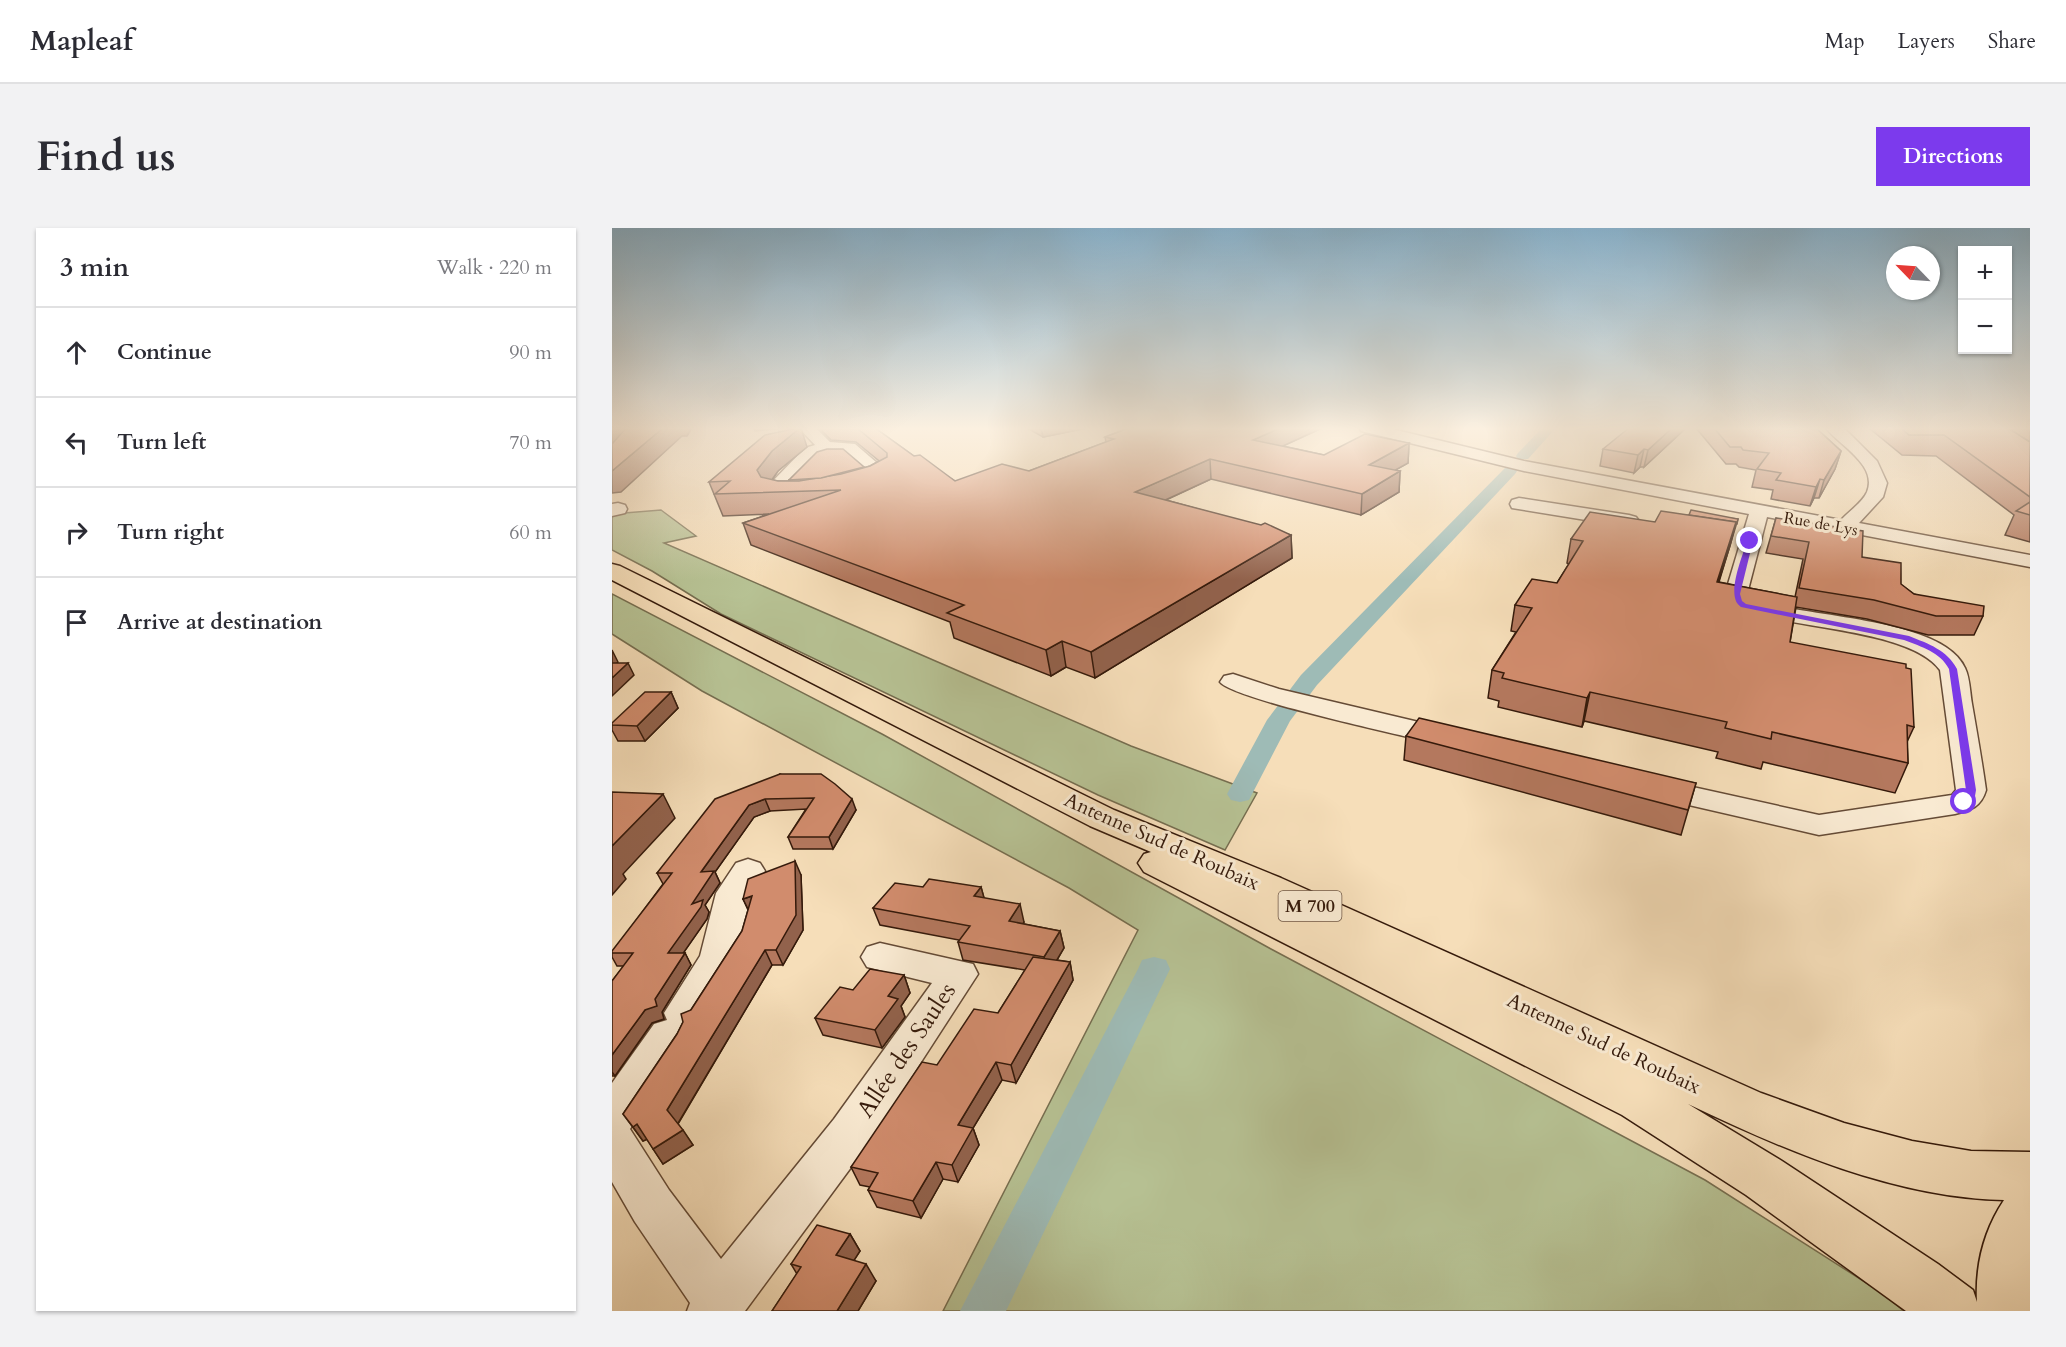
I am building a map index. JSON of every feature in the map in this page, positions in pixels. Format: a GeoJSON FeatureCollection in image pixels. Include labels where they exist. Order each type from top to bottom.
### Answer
{"type":"FeatureCollection","features":[{"type":"Feature","properties":{"kind":"highway","name":"Antenne Sud de Roubaix"},"geometry":{"type":"LineString","coordinates":[[612,571],[1101,818],[1267,887],[1763,1116],[1844,1146],[1912,1165],[1971,1175],[2030,1176]]}},
{"type":"Feature","properties":{"kind":"highway","name":"Antenne Sud de Roubaix"},"geometry":{"type":"LineString","coordinates":[[612,581],[1128,848],[1639,1100],[1764,1178],[1918,1284],[1952,1311]]}},
{"type":"Feature","properties":{"kind":"highway"},"geometry":{"type":"LineString","coordinates":[[2007,1311],[2005,1283],[2007,1257],[2019,1224],[2030,1208]]}},
{"type":"Feature","properties":{"kind":"street"},"geometry":{"type":"LineString","coordinates":[[785,479],[774,490],[777,494],[787,496],[821,490]]}},
{"type":"Feature","properties":{"kind":"street"},"geometry":{"type":"LineString","coordinates":[[841,486],[875,479]]}},
{"type":"Feature","properties":{"kind":"street","name":"Rue de Lys"},"geometry":{"type":"LineString","coordinates":[[1591,479],[2030,561]]}},
{"type":"Feature","properties":{"kind":"street"},"geometry":{"type":"LineString","coordinates":[[1845,527],[1873,497],[1878,487],[1877,479]]}},
{"type":"Feature","properties":{"kind":"street"},"geometry":{"type":"LineString","coordinates":[[1519,504],[1647,524]]}},
{"type":"Feature","properties":{"kind":"street"},"geometry":{"type":"LineString","coordinates":[[1621,780],[1819,825],[1955,804],[1964,802],[1970,796],[1953,669],[1947,658],[1930,647],[1906,638],[1744,606],[1738,602],[1736,594],[1738,539],[1759,511]]}},
{"type":"Feature","properties":{"kind":"street"},"geometry":{"type":"LineString","coordinates":[[1233,682],[1271,695],[1472,744]]}},
{"type":"Feature","properties":{"kind":"street"},"geometry":{"type":"LineString","coordinates":[[612,1119],[718,958],[734,893],[748,871]]}},
{"type":"Feature","properties":{"kind":"street","name":"Allée des Saules"},"geometry":{"type":"LineString","coordinates":[[717,1306],[850,1133],[958,974],[880,957]]}},
{"type":"Feature","properties":{"kind":"street"},"geometry":{"type":"LineString","coordinates":[[612,1140],[717,1306]]}},
{"type":"Feature","properties":{"kind":"green space"},"geometry":{"type":"Polygon","coordinates":[[[661,510],[696,536],[664,543],[1131,746],[1257,793],[1225,850],[1098,795],[721,614],[652,571],[612,550],[612,514],[661,510]]]}},
{"type":"Feature","properties":{"kind":"green space"},"geometry":{"type":"Polygon","coordinates":[[[612,594],[882,734],[1271,949],[1705,1180],[1879,1291],[1904,1311],[943,1311],[1138,930],[1069,888],[702,691],[612,634],[612,594]]]}},
{"type":"Feature","properties":{"kind":"building"},"geometry":{"type":"Polygon","coordinates":[[[713,479],[799,481],[814,479],[952,479],[955,481],[962,479],[1166,479],[1135,492],[1261,525],[1265,523],[1291,535],[1091,652],[1062,641],[1046,650],[947,613],[964,605],[743,523],[841,490],[715,494],[730,481],[709,482],[713,479]]]}},
{"type":"Feature","properties":{"kind":"building"},"geometry":{"type":"Polygon","coordinates":[[[1295,479],[1388,479],[1362,494],[1295,479]]]}},
{"type":"Feature","properties":{"kind":"building"},"geometry":{"type":"Polygon","coordinates":[[[1820,479],[1816,487],[1776,480],[1825,479],[1820,479]]]}},
{"type":"Feature","properties":{"kind":"building"},"geometry":{"type":"Polygon","coordinates":[[[2004,479],[2030,479],[2030,497],[2004,479]]]}},
{"type":"Feature","properties":{"kind":"building"},"geometry":{"type":"Polygon","coordinates":[[[2030,502],[2030,515],[2016,511],[2030,502]]]}},
{"type":"Feature","properties":{"kind":"building"},"geometry":{"type":"Polygon","coordinates":[[[1691,510],[1738,519],[1737,524],[1689,515],[1691,510]]]}},
{"type":"Feature","properties":{"kind":"building"},"geometry":{"type":"Polygon","coordinates":[[[1661,511],[1736,522],[1717,582],[1797,597],[1790,642],[1906,664],[1906,668],[1911,669],[1914,727],[1907,725],[1908,763],[1772,732],[1771,739],[1725,728],[1727,722],[1590,692],[1587,698],[1502,678],[1504,673],[1492,670],[1532,608],[1515,605],[1532,579],[1557,583],[1583,541],[1571,539],[1590,512],[1655,522],[1661,511]]]}},
{"type":"Feature","properties":{"kind":"building"},"geometry":{"type":"Polygon","coordinates":[[[1776,518],[1863,531],[1862,557],[1901,563],[1901,584],[1914,594],[1984,606],[1983,616],[1936,616],[1874,600],[1799,588],[1809,542],[1771,536],[1776,518]]]}},
{"type":"Feature","properties":{"kind":"building"},"geometry":{"type":"Polygon","coordinates":[[[612,663],[628,663],[612,678],[612,663]]]}},
{"type":"Feature","properties":{"kind":"building"},"geometry":{"type":"Polygon","coordinates":[[[645,692],[671,692],[637,726],[612,725],[612,723],[645,692]]]}},
{"type":"Feature","properties":{"kind":"building"},"geometry":{"type":"Polygon","coordinates":[[[1419,718],[1696,783],[1688,810],[1406,736],[1419,718]]]}},
{"type":"Feature","properties":{"kind":"building"},"geometry":{"type":"Polygon","coordinates":[[[780,774],[821,774],[852,799],[829,837],[788,837],[814,798],[765,799],[749,805],[701,872],[714,871],[692,904],[703,900],[701,907],[668,953],[685,953],[655,999],[657,1006],[645,1010],[612,1055],[612,981],[633,953],[612,953],[612,951],[672,873],[657,873],[715,799],[780,774]]]}},
{"type":"Feature","properties":{"kind":"building"},"geometry":{"type":"Polygon","coordinates":[[[612,792],[663,794],[612,846],[612,792]]]}},
{"type":"Feature","properties":{"kind":"building"},"geometry":{"type":"Polygon","coordinates":[[[795,861],[796,915],[776,950],[765,950],[667,1110],[683,1130],[653,1149],[637,1124],[633,1127],[623,1114],[677,1034],[683,1022],[681,1014],[691,1010],[742,931],[752,896],[743,899],[748,879],[795,861]]]}},
{"type":"Feature","properties":{"kind":"building"},"geometry":{"type":"Polygon","coordinates":[[[929,879],[981,887],[974,896],[1020,904],[1009,921],[1060,931],[1044,957],[958,942],[970,926],[873,908],[895,883],[923,887],[929,879]]]}},
{"type":"Feature","properties":{"kind":"building"},"geometry":{"type":"Polygon","coordinates":[[[1033,957],[1070,962],[1011,1065],[996,1062],[958,1125],[973,1128],[952,1165],[936,1162],[913,1201],[868,1190],[878,1173],[851,1167],[922,1062],[937,1065],[974,1009],[998,1013],[1033,957]]]}},
{"type":"Feature","properties":{"kind":"building"},"geometry":{"type":"Polygon","coordinates":[[[870,969],[904,975],[888,996],[898,999],[875,1030],[815,1018],[840,987],[853,990],[870,969]]]}},
{"type":"Feature","properties":{"kind":"building"},"geometry":{"type":"Polygon","coordinates":[[[817,1225],[850,1234],[836,1255],[866,1264],[837,1311],[772,1311],[801,1267],[791,1264],[817,1225]]]}},
{"type":"Feature","properties":{"kind":"waterway"},"geometry":{"type":"LineString","coordinates":[[1240,794],[1279,720],[1309,680],[1503,479]]}},
{"type":"Feature","properties":{"kind":"waterway"},"geometry":{"type":"LineString","coordinates":[[982,1311],[1154,969]]}},
{"type":"Feature","properties":{"kind":"route"},"geometry":{"type":"LineString","coordinates":[[1750,541],[1736,594],[1738,602],[1744,606],[1892,634],[1930,647],[1952,664],[1971,790],[1970,796],[1964,802]]}}]}
